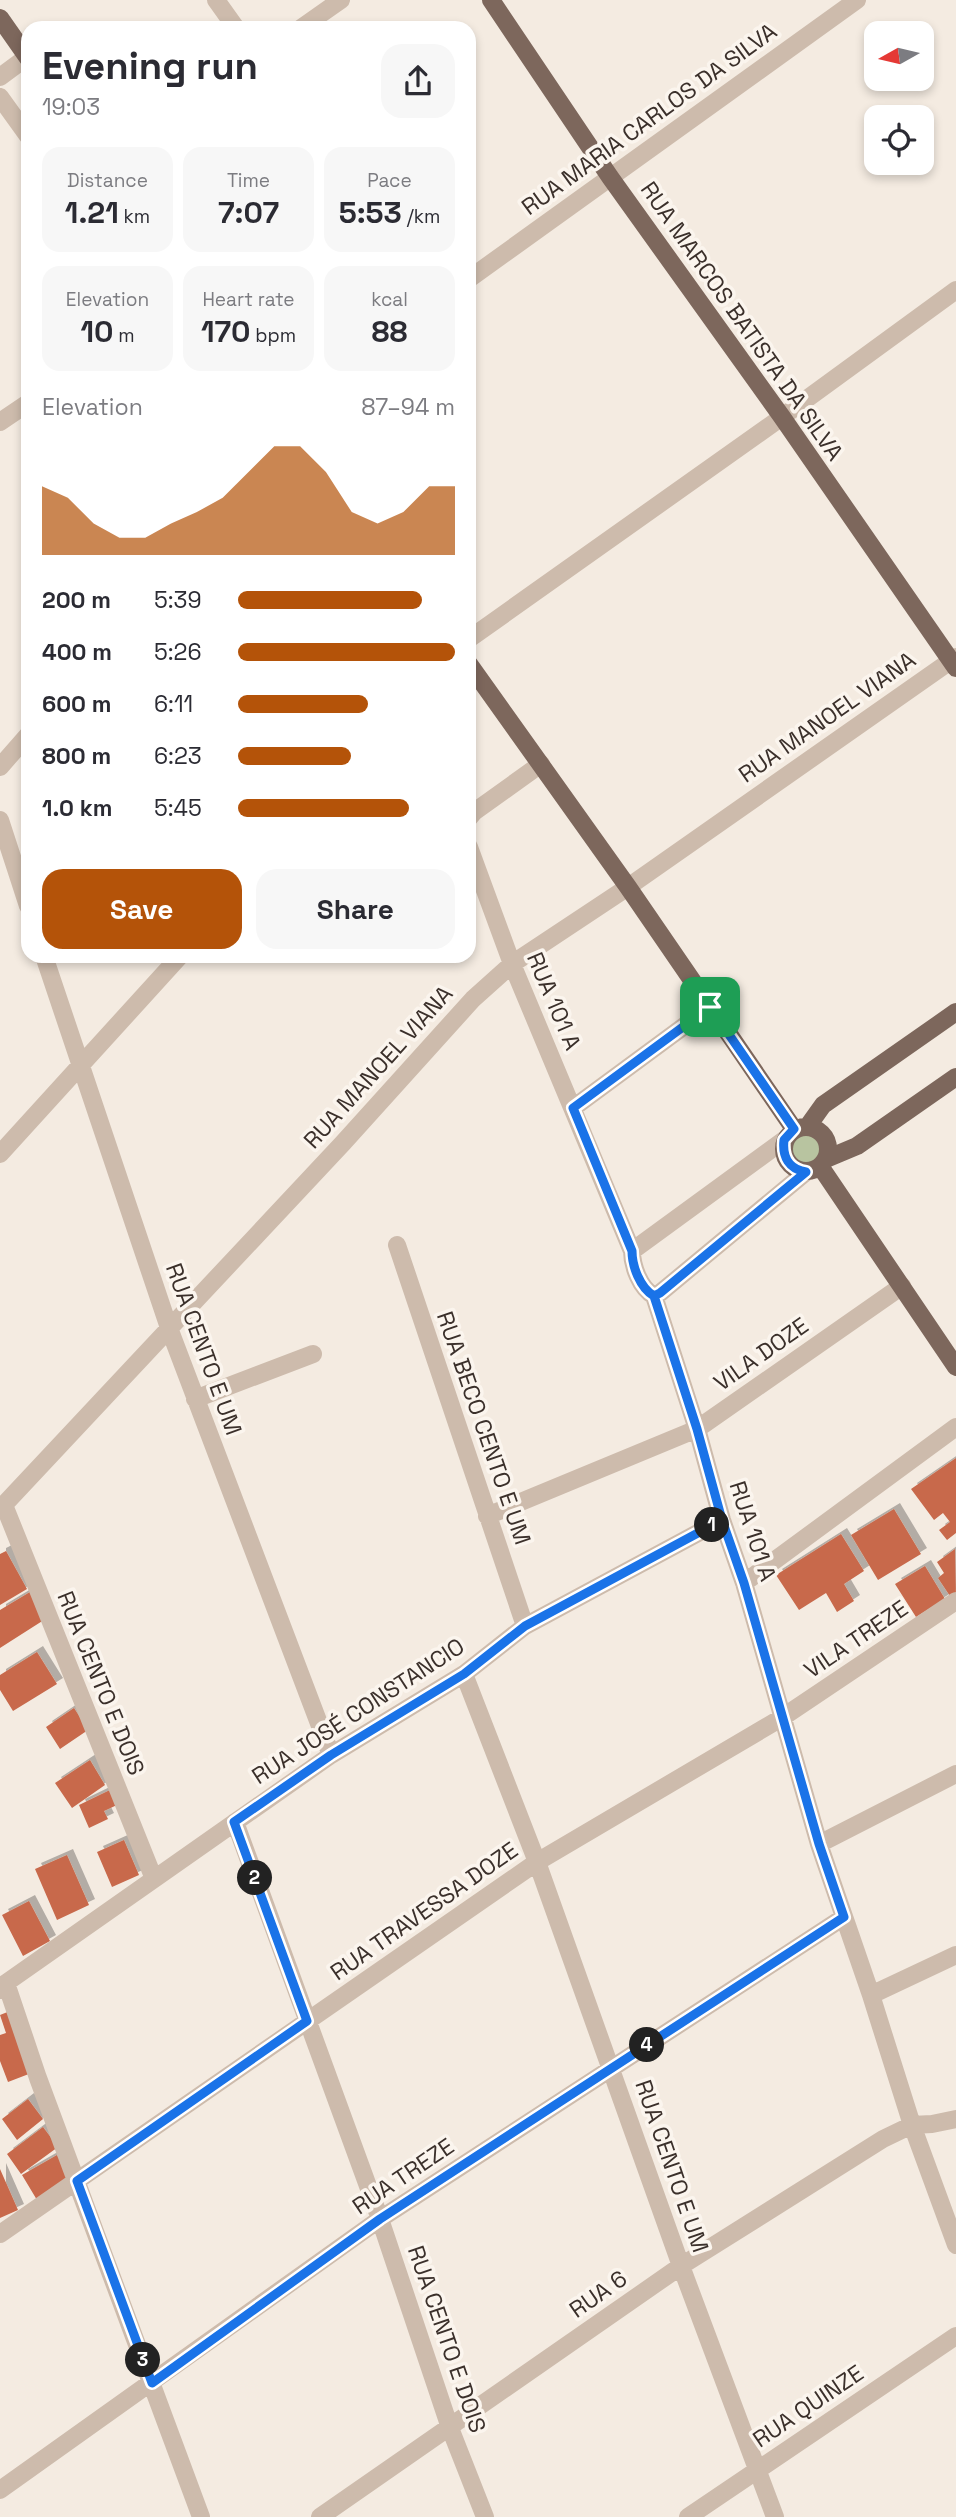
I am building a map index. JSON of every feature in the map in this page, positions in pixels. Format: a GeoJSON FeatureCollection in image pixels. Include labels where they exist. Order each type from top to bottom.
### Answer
{"type":"FeatureCollection","features":[{"type":"Feature","properties":{"kind":"main road","name":"RUA MARCOS BATISTA DA SILVA"},"geometry":{"type":"LineString","coordinates":[[491,0],[610,177],[954,662]]}},
{"type":"Feature","properties":{"kind":"main road"},"geometry":{"type":"LineString","coordinates":[[0,18],[21,48]]}},
{"type":"Feature","properties":{"kind":"main road"},"geometry":{"type":"LineString","coordinates":[[476,674],[628,887],[795,1132]]}},
{"type":"Feature","properties":{"kind":"main road"},"geometry":{"type":"LineString","coordinates":[[956,1012],[823,1105],[795,1132],[784,1155],[792,1167],[817,1166],[856,1146],[956,1077]]}},
{"type":"Feature","properties":{"kind":"main road"},"geometry":{"type":"LineString","coordinates":[[795,1132],[821,1132],[826,1139],[828,1146],[817,1166]]}},
{"type":"Feature","properties":{"kind":"main road"},"geometry":{"type":"LineString","coordinates":[[817,1166],[956,1367]]}},
{"type":"Feature","properties":{"kind":"street"},"geometry":{"type":"LineString","coordinates":[[216,0],[231,21]]}},
{"type":"Feature","properties":{"kind":"street"},"geometry":{"type":"LineString","coordinates":[[311,21],[341,0]]}},
{"type":"Feature","properties":{"kind":"street","name":"RUA MARIA CARLOS DA SILVA"},"geometry":{"type":"LineString","coordinates":[[476,274],[857,0]]}},
{"type":"Feature","properties":{"kind":"street"},"geometry":{"type":"LineString","coordinates":[[0,77],[21,63]]}},
{"type":"Feature","properties":{"kind":"street"},"geometry":{"type":"LineString","coordinates":[[0,97],[21,126]]}},
{"type":"Feature","properties":{"kind":"street"},"geometry":{"type":"LineString","coordinates":[[476,634],[956,290]]}},
{"type":"Feature","properties":{"kind":"street"},"geometry":{"type":"LineString","coordinates":[[0,422],[21,408]]}},
{"type":"Feature","properties":{"kind":"street","name":"RUA MANOEL VIANA"},"geometry":{"type":"LineString","coordinates":[[2,1507],[343,1143],[473,999],[512,964],[954,662]]}},
{"type":"Feature","properties":{"kind":"street"},"geometry":{"type":"LineString","coordinates":[[0,767],[21,743]]}},
{"type":"Feature","properties":{"kind":"street"},"geometry":{"type":"LineString","coordinates":[[476,810],[541,764]]}},
{"type":"Feature","properties":{"kind":"street"},"geometry":{"type":"LineString","coordinates":[[0,820],[21,884]]}},
{"type":"Feature","properties":{"kind":"street","name":"RUA 101 A"},"geometry":{"type":"LineString","coordinates":[[476,866],[512,964],[632,1251],[635,1268],[645,1289],[654,1296],[697,1429],[722,1520],[744,1583],[819,1844],[912,2125],[956,2245]]}},
{"type":"Feature","properties":{"kind":"street","name":"RUA CENTO E UM"},"geometry":{"type":"LineString","coordinates":[[46,963],[169,1328],[331,1755]]}},
{"type":"Feature","properties":{"kind":"street"},"geometry":{"type":"LineString","coordinates":[[0,1154],[174,963]]}},
{"type":"Feature","properties":{"kind":"street"},"geometry":{"type":"LineString","coordinates":[[573,1108],[710,1007]]}},
{"type":"Feature","properties":{"kind":"street"},"geometry":{"type":"LineString","coordinates":[[632,1251],[795,1132]]}},
{"type":"Feature","properties":{"kind":"street"},"geometry":{"type":"LineString","coordinates":[[654,1296],[817,1166]]}},
{"type":"Feature","properties":{"kind":"street","name":"RUA BECO CENTO E UM"},"geometry":{"type":"LineString","coordinates":[[397,1245],[525,1626]]}},
{"type":"Feature","properties":{"kind":"street","name":"VILA DOZE"},"geometry":{"type":"LineString","coordinates":[[487,1516],[697,1429],[902,1286]]}},
{"type":"Feature","properties":{"kind":"street"},"geometry":{"type":"LineString","coordinates":[[195,1399],[313,1353]]}},
{"type":"Feature","properties":{"kind":"street"},"geometry":{"type":"LineString","coordinates":[[744,1583],[956,1427]]}},
{"type":"Feature","properties":{"kind":"street","name":"RUA CENTO E DOIS"},"geometry":{"type":"LineString","coordinates":[[2,1507],[154,1879]]}},
{"type":"Feature","properties":{"kind":"street","name":"RUA JOSÉ CONSTANCIO"},"geometry":{"type":"LineString","coordinates":[[3,1986],[331,1755],[464,1674],[525,1626],[722,1520]]}},
{"type":"Feature","properties":{"kind":"street","name":"VILA TREZE"},"geometry":{"type":"LineString","coordinates":[[783,1717],[956,1601]]}},
{"type":"Feature","properties":{"kind":"street","name":"RUA CENTO E UM"},"geometry":{"type":"LineString","coordinates":[[464,1674],[537,1862],[681,2266],[775,2517]]}},
{"type":"Feature","properties":{"kind":"street","name":"RUA TRAVESSA DOZE"},"geometry":{"type":"LineString","coordinates":[[0,2234],[537,1862],[783,1717]]}},
{"type":"Feature","properties":{"kind":"street"},"geometry":{"type":"LineString","coordinates":[[819,1844],[956,1774]]}},
{"type":"Feature","properties":{"kind":"street","name":"RUA CENTO E DOIS"},"geometry":{"type":"LineString","coordinates":[[234,1822],[380,2219],[450,2428],[485,2517]]}},
{"type":"Feature","properties":{"kind":"street","name":"RUA TREZE"},"geometry":{"type":"LineString","coordinates":[[0,2490],[380,2219],[844,1917]]}},
{"type":"Feature","properties":{"kind":"street"},"geometry":{"type":"LineString","coordinates":[[871,1995],[956,1955]]}},
{"type":"Feature","properties":{"kind":"street"},"geometry":{"type":"LineString","coordinates":[[3,1986],[201,2517]]}},
{"type":"Feature","properties":{"kind":"street","name":"RUA 6"},"geometry":{"type":"LineString","coordinates":[[320,2517],[681,2266],[883,2139],[912,2125],[956,2119]]}},
{"type":"Feature","properties":{"kind":"street","name":"RUA QUINZE"},"geometry":{"type":"LineString","coordinates":[[688,2517],[956,2336]]}},
{"type":"Feature","properties":{"kind":"green space"},"geometry":{"type":"Polygon","coordinates":[[[805,1132],[817,1137],[822,1149],[817,1161],[805,1166],[793,1161],[788,1149],[793,1137],[805,1132]]]}},
{"type":"Feature","properties":{"kind":"building"},"geometry":{"type":"Polygon","coordinates":[[[956,1458],[956,1533],[947,1540],[939,1530],[950,1522],[943,1513],[934,1520],[911,1489],[956,1458]]]}},
{"type":"Feature","properties":{"kind":"building"},"geometry":{"type":"Polygon","coordinates":[[[894,1509],[921,1554],[878,1580],[851,1535],[894,1509]]]}},
{"type":"Feature","properties":{"kind":"building"},"geometry":{"type":"Polygon","coordinates":[[[841,1534],[864,1571],[844,1584],[854,1601],[837,1612],[826,1593],[799,1610],[776,1575],[841,1534]]]}},
{"type":"Feature","properties":{"kind":"building"},"geometry":{"type":"Polygon","coordinates":[[[955,1549],[956,1596],[952,1599],[938,1578],[944,1573],[937,1562],[955,1549]]]}},
{"type":"Feature","properties":{"kind":"building"},"geometry":{"type":"Polygon","coordinates":[[[6,1551],[27,1589],[0,1605],[0,1554],[6,1551]]]}},
{"type":"Feature","properties":{"kind":"building"},"geometry":{"type":"Polygon","coordinates":[[[925,1566],[945,1599],[916,1617],[895,1584],[925,1566]]]}},
{"type":"Feature","properties":{"kind":"building"},"geometry":{"type":"Polygon","coordinates":[[[30,1592],[47,1618],[0,1648],[0,1610],[30,1592]]]}},
{"type":"Feature","properties":{"kind":"building"},"geometry":{"type":"Polygon","coordinates":[[[37,1652],[57,1684],[13,1711],[0,1690],[0,1675],[37,1652]]]}},
{"type":"Feature","properties":{"kind":"building"},"geometry":{"type":"Polygon","coordinates":[[[74,1708],[88,1730],[60,1749],[46,1727],[74,1708]]]}},
{"type":"Feature","properties":{"kind":"building"},"geometry":{"type":"Polygon","coordinates":[[[90,1760],[105,1785],[72,1808],[55,1783],[90,1760]]]}},
{"type":"Feature","properties":{"kind":"building"},"geometry":{"type":"Polygon","coordinates":[[[110,1790],[117,1805],[104,1811],[108,1819],[89,1828],[79,1805],[110,1790]]]}},
{"type":"Feature","properties":{"kind":"building"},"geometry":{"type":"Polygon","coordinates":[[[124,1840],[139,1875],[112,1887],[97,1852],[124,1840]]]}},
{"type":"Feature","properties":{"kind":"building"},"geometry":{"type":"Polygon","coordinates":[[[67,1855],[89,1905],[57,1920],[35,1869],[67,1855]]]}},
{"type":"Feature","properties":{"kind":"building"},"geometry":{"type":"Polygon","coordinates":[[[29,1901],[50,1941],[23,1956],[2,1915],[29,1901]]]}},
{"type":"Feature","properties":{"kind":"building"},"geometry":{"type":"Polygon","coordinates":[[[10,2011],[34,2072],[8,2082],[0,2061],[0,2035],[6,2033],[0,2015],[10,2011]]]}},
{"type":"Feature","properties":{"kind":"building"},"geometry":{"type":"Polygon","coordinates":[[[28,2099],[43,2119],[17,2140],[2,2119],[28,2099]]]}},
{"type":"Feature","properties":{"kind":"building"},"geometry":{"type":"Polygon","coordinates":[[[43,2127],[58,2147],[21,2174],[7,2154],[43,2127]]]}},
{"type":"Feature","properties":{"kind":"building"},"geometry":{"type":"Polygon","coordinates":[[[57,2155],[72,2179],[37,2200],[22,2175],[57,2155]]]}},
{"type":"Feature","properties":{"kind":"building"},"geometry":{"type":"Polygon","coordinates":[[[0,2169],[18,2210],[0,2218],[0,2169]]]}},
{"type":"Feature","properties":{"kind":"route"},"geometry":{"type":"LineString","coordinates":[[710,1007],[573,1108],[632,1251],[635,1268],[645,1289],[654,1296],[697,1429],[722,1520],[525,1626],[464,1674],[331,1755],[234,1822],[307,2021],[77,2181],[152,2383],[380,2219],[844,1917],[819,1844],[744,1583],[722,1520],[697,1429],[675,1362],[654,1296],[806,1172],[792,1167],[784,1155],[784,1140],[794,1129],[710,1007]]}}]}
